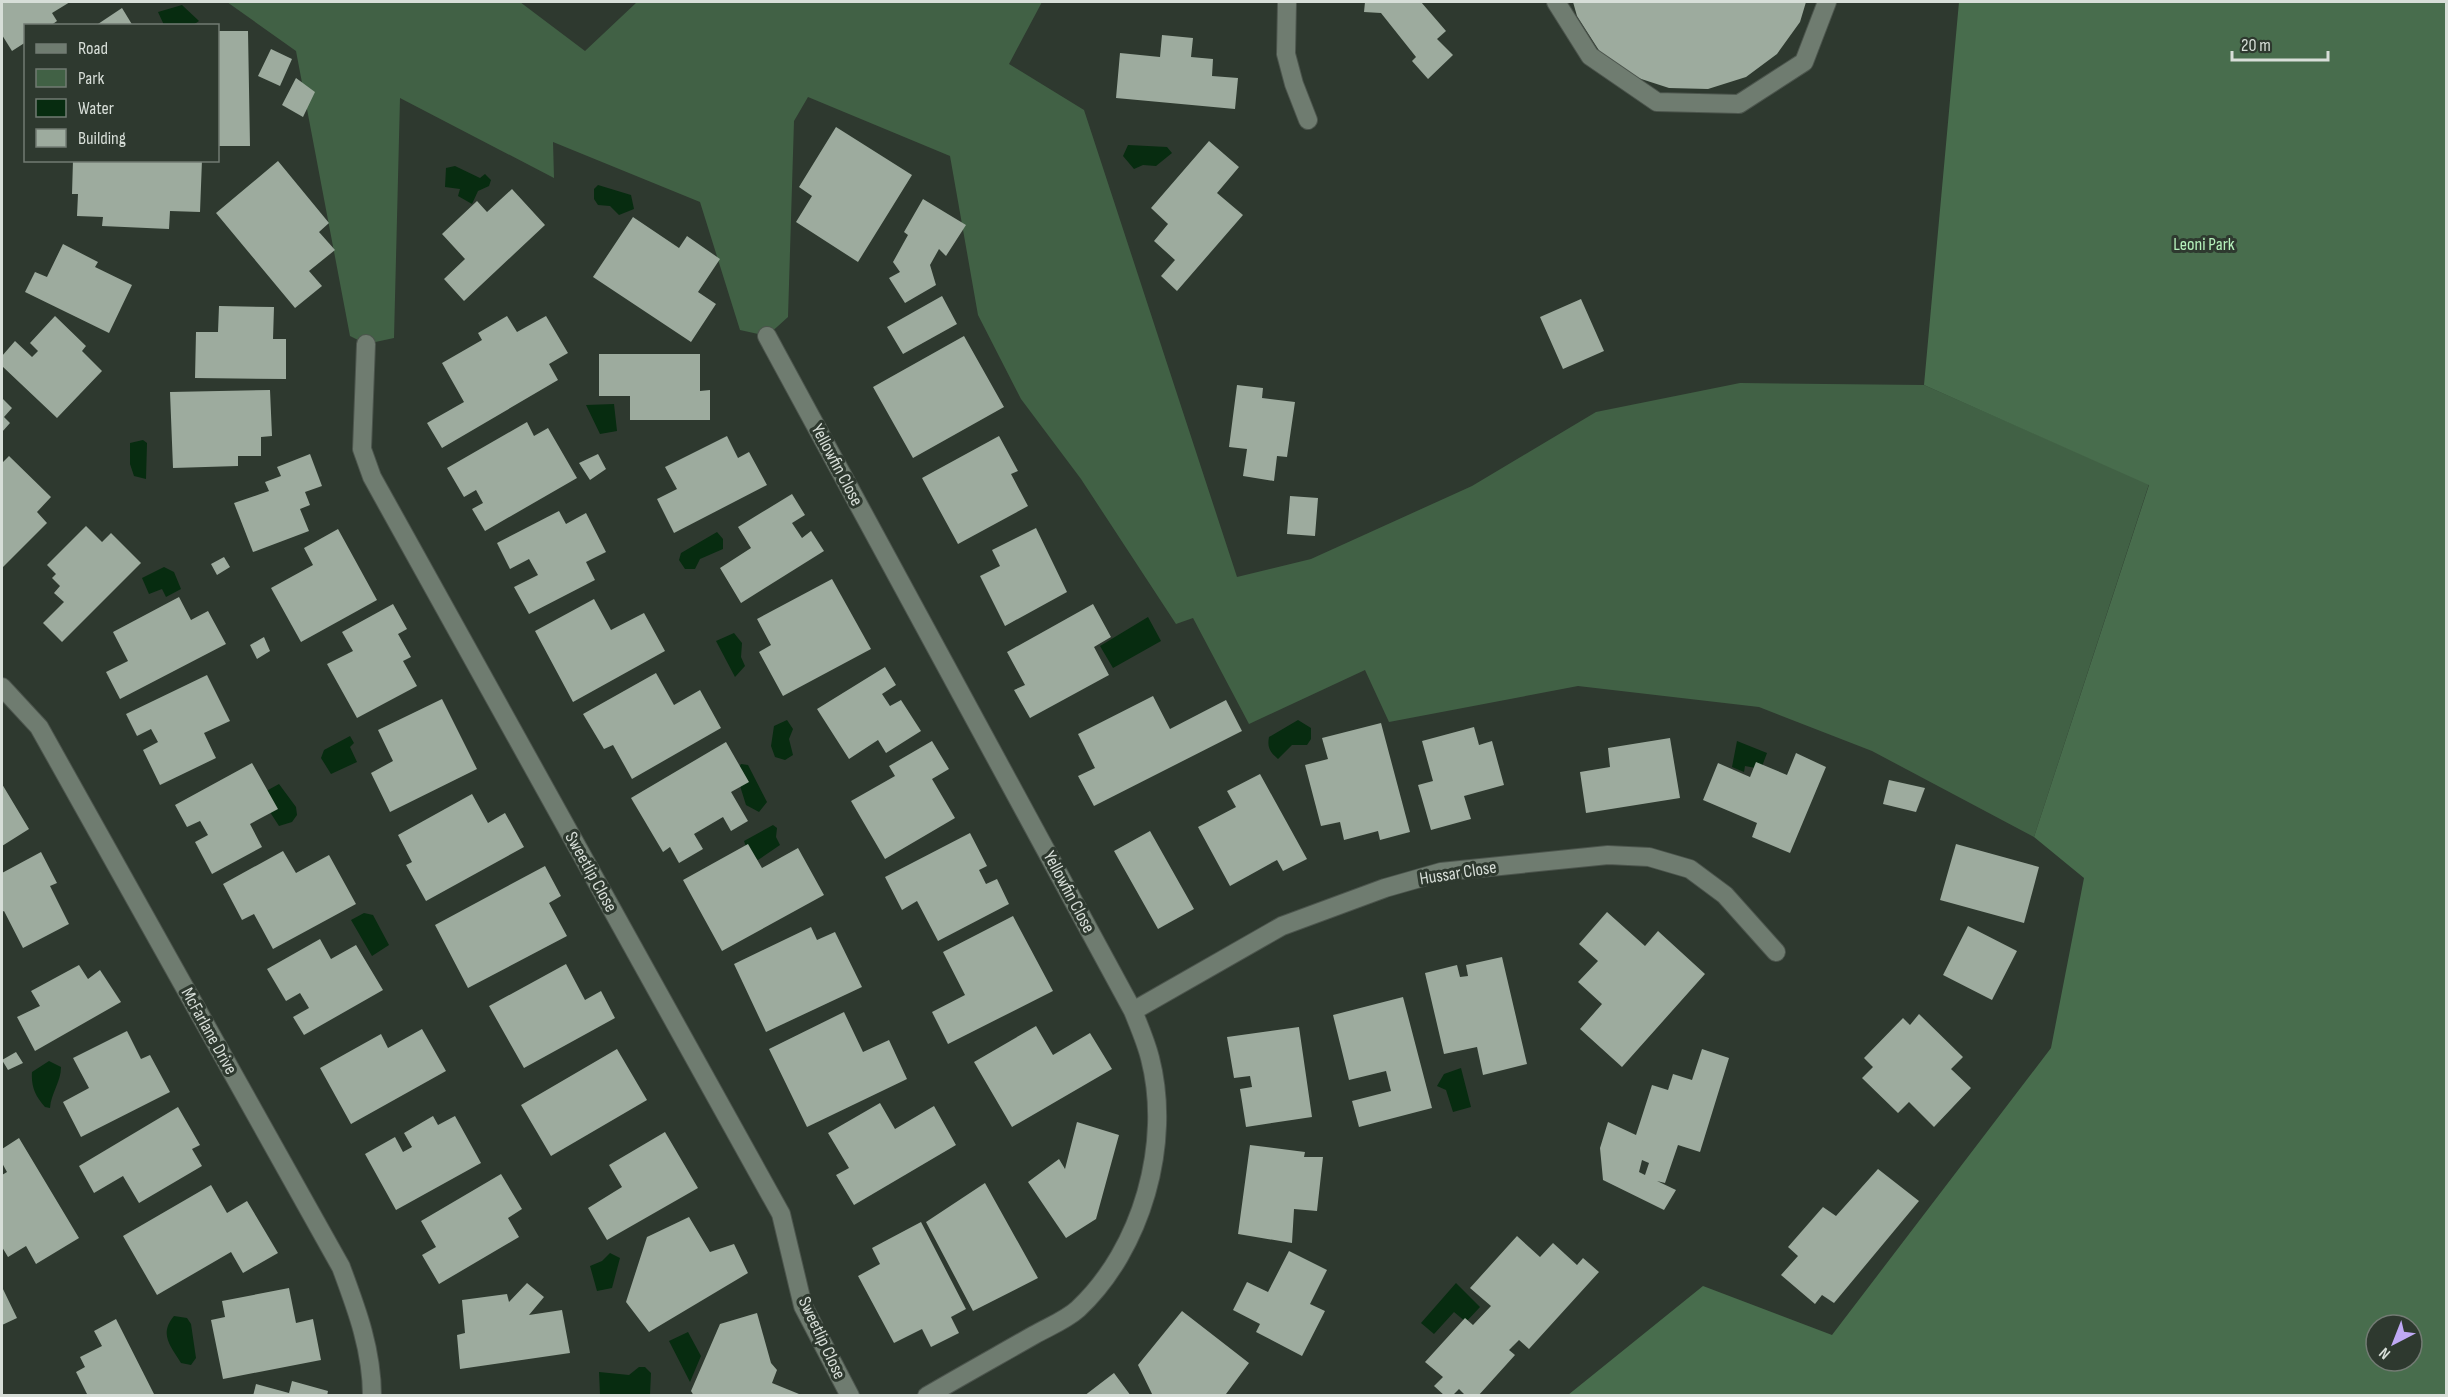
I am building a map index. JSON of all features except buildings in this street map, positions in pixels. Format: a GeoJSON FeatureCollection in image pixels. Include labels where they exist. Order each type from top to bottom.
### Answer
{"type":"FeatureCollection","features":[{"type":"Feature","properties":{"kind":"street"},"geometry":{"type":"LineString","coordinates":[[1287,2],[1286,54],[1294,84],[1308,120]]}},
{"type":"Feature","properties":{"kind":"street"},"geometry":{"type":"LineString","coordinates":[[1556,2],[1590,56],[1657,102],[1739,104],[1804,62],[1827,2]]}},
{"type":"Feature","properties":{"kind":"street","name":"Yellowfin Close"},"geometry":{"type":"LineString","coordinates":[[767,336],[1133,1011],[1150,1059],[1157,1110],[1155,1158],[1144,1199],[1127,1244],[1102,1283],[1076,1311],[927,1395]]}},
{"type":"Feature","properties":{"kind":"street","name":"Sweetlip Close"},"geometry":{"type":"LineString","coordinates":[[366,344],[362,449],[372,477],[781,1214],[804,1306],[850,1395]]}},
{"type":"Feature","properties":{"kind":"street","name":"McFarlane Drive"},"geometry":{"type":"LineString","coordinates":[[2,687],[39,727],[341,1267],[363,1323],[372,1372],[372,1395]]}},
{"type":"Feature","properties":{"kind":"street","name":"Hussar Close"},"geometry":{"type":"LineString","coordinates":[[1133,1011],[1282,926],[1385,888],[1441,872],[1608,855],[1649,857],[1690,869],[1725,895],[1776,952]]}},
{"type":"Feature","properties":{"kind":"green space"},"geometry":{"type":"Polygon","coordinates":[[[227,2],[520,2],[585,51],[637,2],[1042,2],[1009,64],[1084,110],[1237,577],[1311,559],[1472,486],[1596,412],[1740,383],[1924,385],[2149,484],[2034,837],[1872,751],[1759,707],[1578,686],[1389,722],[1365,670],[1249,724],[1193,618],[1176,624],[1081,479],[1021,399],[978,315],[950,156],[808,97],[794,121],[788,317],[767,336],[740,330],[700,202],[553,142],[554,178],[400,98],[394,338],[366,344],[350,336],[296,51],[227,2]]]}},
{"type":"Feature","properties":{"kind":"green space","name":"Leoni Park"},"geometry":{"type":"Polygon","coordinates":[[[1959,2],[2446,2],[2446,1395],[1568,1395],[1703,1286],[1832,1335],[2051,1048],[2084,878],[2034,837],[2149,485],[1924,385],[1959,2]]]}},
{"type":"Feature","properties":{"kind":"water"},"geometry":{"type":"Polygon","coordinates":[[[182,5],[199,21],[194,24],[164,24],[158,12],[182,5]]]}},
{"type":"Feature","properties":{"kind":"water"},"geometry":{"type":"Polygon","coordinates":[[[1128,145],[1167,147],[1172,153],[1156,166],[1143,165],[1134,169],[1123,156],[1128,145]]]}},
{"type":"Feature","properties":{"kind":"water"},"geometry":{"type":"Polygon","coordinates":[[[455,166],[480,178],[485,174],[491,180],[489,186],[478,191],[472,204],[458,196],[460,189],[445,187],[446,168],[455,166]]]}},
{"type":"Feature","properties":{"kind":"water"},"geometry":{"type":"Polygon","coordinates":[[[598,185],[631,195],[634,209],[619,215],[610,206],[598,205],[594,199],[594,189],[598,185]]]}},
{"type":"Feature","properties":{"kind":"water"},"geometry":{"type":"Polygon","coordinates":[[[614,404],[617,431],[600,434],[586,405],[614,404]]]}},
{"type":"Feature","properties":{"kind":"water"},"geometry":{"type":"Polygon","coordinates":[[[143,440],[147,443],[146,479],[134,476],[130,464],[130,443],[143,440]]]}},
{"type":"Feature","properties":{"kind":"water"},"geometry":{"type":"Polygon","coordinates":[[[717,532],[723,539],[723,549],[700,559],[695,569],[685,569],[679,560],[681,553],[717,532]]]}},
{"type":"Feature","properties":{"kind":"water"},"geometry":{"type":"Polygon","coordinates":[[[164,567],[174,572],[181,589],[166,597],[162,589],[149,594],[142,578],[164,567]]]}},
{"type":"Feature","properties":{"kind":"water"},"geometry":{"type":"Polygon","coordinates":[[[1148,617],[1161,641],[1113,668],[1100,646],[1148,617]]]}},
{"type":"Feature","properties":{"kind":"water"},"geometry":{"type":"Polygon","coordinates":[[[734,633],[742,643],[741,657],[745,666],[735,677],[716,641],[734,633]]]}},
{"type":"Feature","properties":{"kind":"water"},"geometry":{"type":"Polygon","coordinates":[[[787,720],[793,729],[789,739],[793,755],[785,760],[775,757],[771,746],[774,726],[787,720]]]}},
{"type":"Feature","properties":{"kind":"water"},"geometry":{"type":"Polygon","coordinates":[[[1298,720],[1311,728],[1311,739],[1307,745],[1292,745],[1278,759],[1270,750],[1269,737],[1298,720]]]}},
{"type":"Feature","properties":{"kind":"water"},"geometry":{"type":"Polygon","coordinates":[[[350,736],[354,743],[350,747],[357,762],[331,774],[321,758],[324,750],[350,736]]]}},
{"type":"Feature","properties":{"kind":"water"},"geometry":{"type":"Polygon","coordinates":[[[1737,741],[1767,753],[1761,769],[1745,766],[1744,772],[1732,767],[1737,741]]]}},
{"type":"Feature","properties":{"kind":"water"},"geometry":{"type":"Polygon","coordinates":[[[741,764],[748,765],[767,802],[759,812],[746,805],[736,773],[741,764]]]}},
{"type":"Feature","properties":{"kind":"water"},"geometry":{"type":"Polygon","coordinates":[[[279,784],[296,807],[297,815],[292,822],[279,826],[259,795],[279,784]]]}},
{"type":"Feature","properties":{"kind":"water"},"geometry":{"type":"Polygon","coordinates":[[[773,825],[777,828],[776,837],[780,845],[758,860],[749,855],[744,841],[773,825]]]}},
{"type":"Feature","properties":{"kind":"water"},"geometry":{"type":"Polygon","coordinates":[[[364,913],[373,915],[389,945],[372,956],[351,920],[364,913]]]}},
{"type":"Feature","properties":{"kind":"water"},"geometry":{"type":"Polygon","coordinates":[[[49,1061],[61,1067],[50,1108],[45,1107],[34,1091],[32,1077],[32,1072],[49,1061]]]}},
{"type":"Feature","properties":{"kind":"water"},"geometry":{"type":"Polygon","coordinates":[[[1461,1068],[1471,1107],[1453,1112],[1446,1090],[1437,1086],[1444,1074],[1461,1068]]]}},
{"type":"Feature","properties":{"kind":"water"},"geometry":{"type":"Polygon","coordinates":[[[610,1253],[620,1258],[612,1288],[597,1291],[590,1266],[602,1261],[610,1253]]]}},
{"type":"Feature","properties":{"kind":"water"},"geometry":{"type":"Polygon","coordinates":[[[1456,1283],[1480,1307],[1466,1322],[1454,1312],[1434,1334],[1421,1323],[1456,1283]]]}},
{"type":"Feature","properties":{"kind":"water"},"geometry":{"type":"Polygon","coordinates":[[[174,1316],[187,1318],[191,1324],[196,1358],[191,1365],[181,1363],[168,1339],[167,1328],[174,1316]]]}},
{"type":"Feature","properties":{"kind":"water"},"geometry":{"type":"Polygon","coordinates":[[[688,1332],[701,1356],[690,1382],[669,1341],[688,1332]]]}},
{"type":"Feature","properties":{"kind":"water"},"geometry":{"type":"Polygon","coordinates":[[[639,1367],[645,1367],[651,1373],[650,1395],[600,1395],[599,1372],[629,1375],[639,1367]]]}}]}
